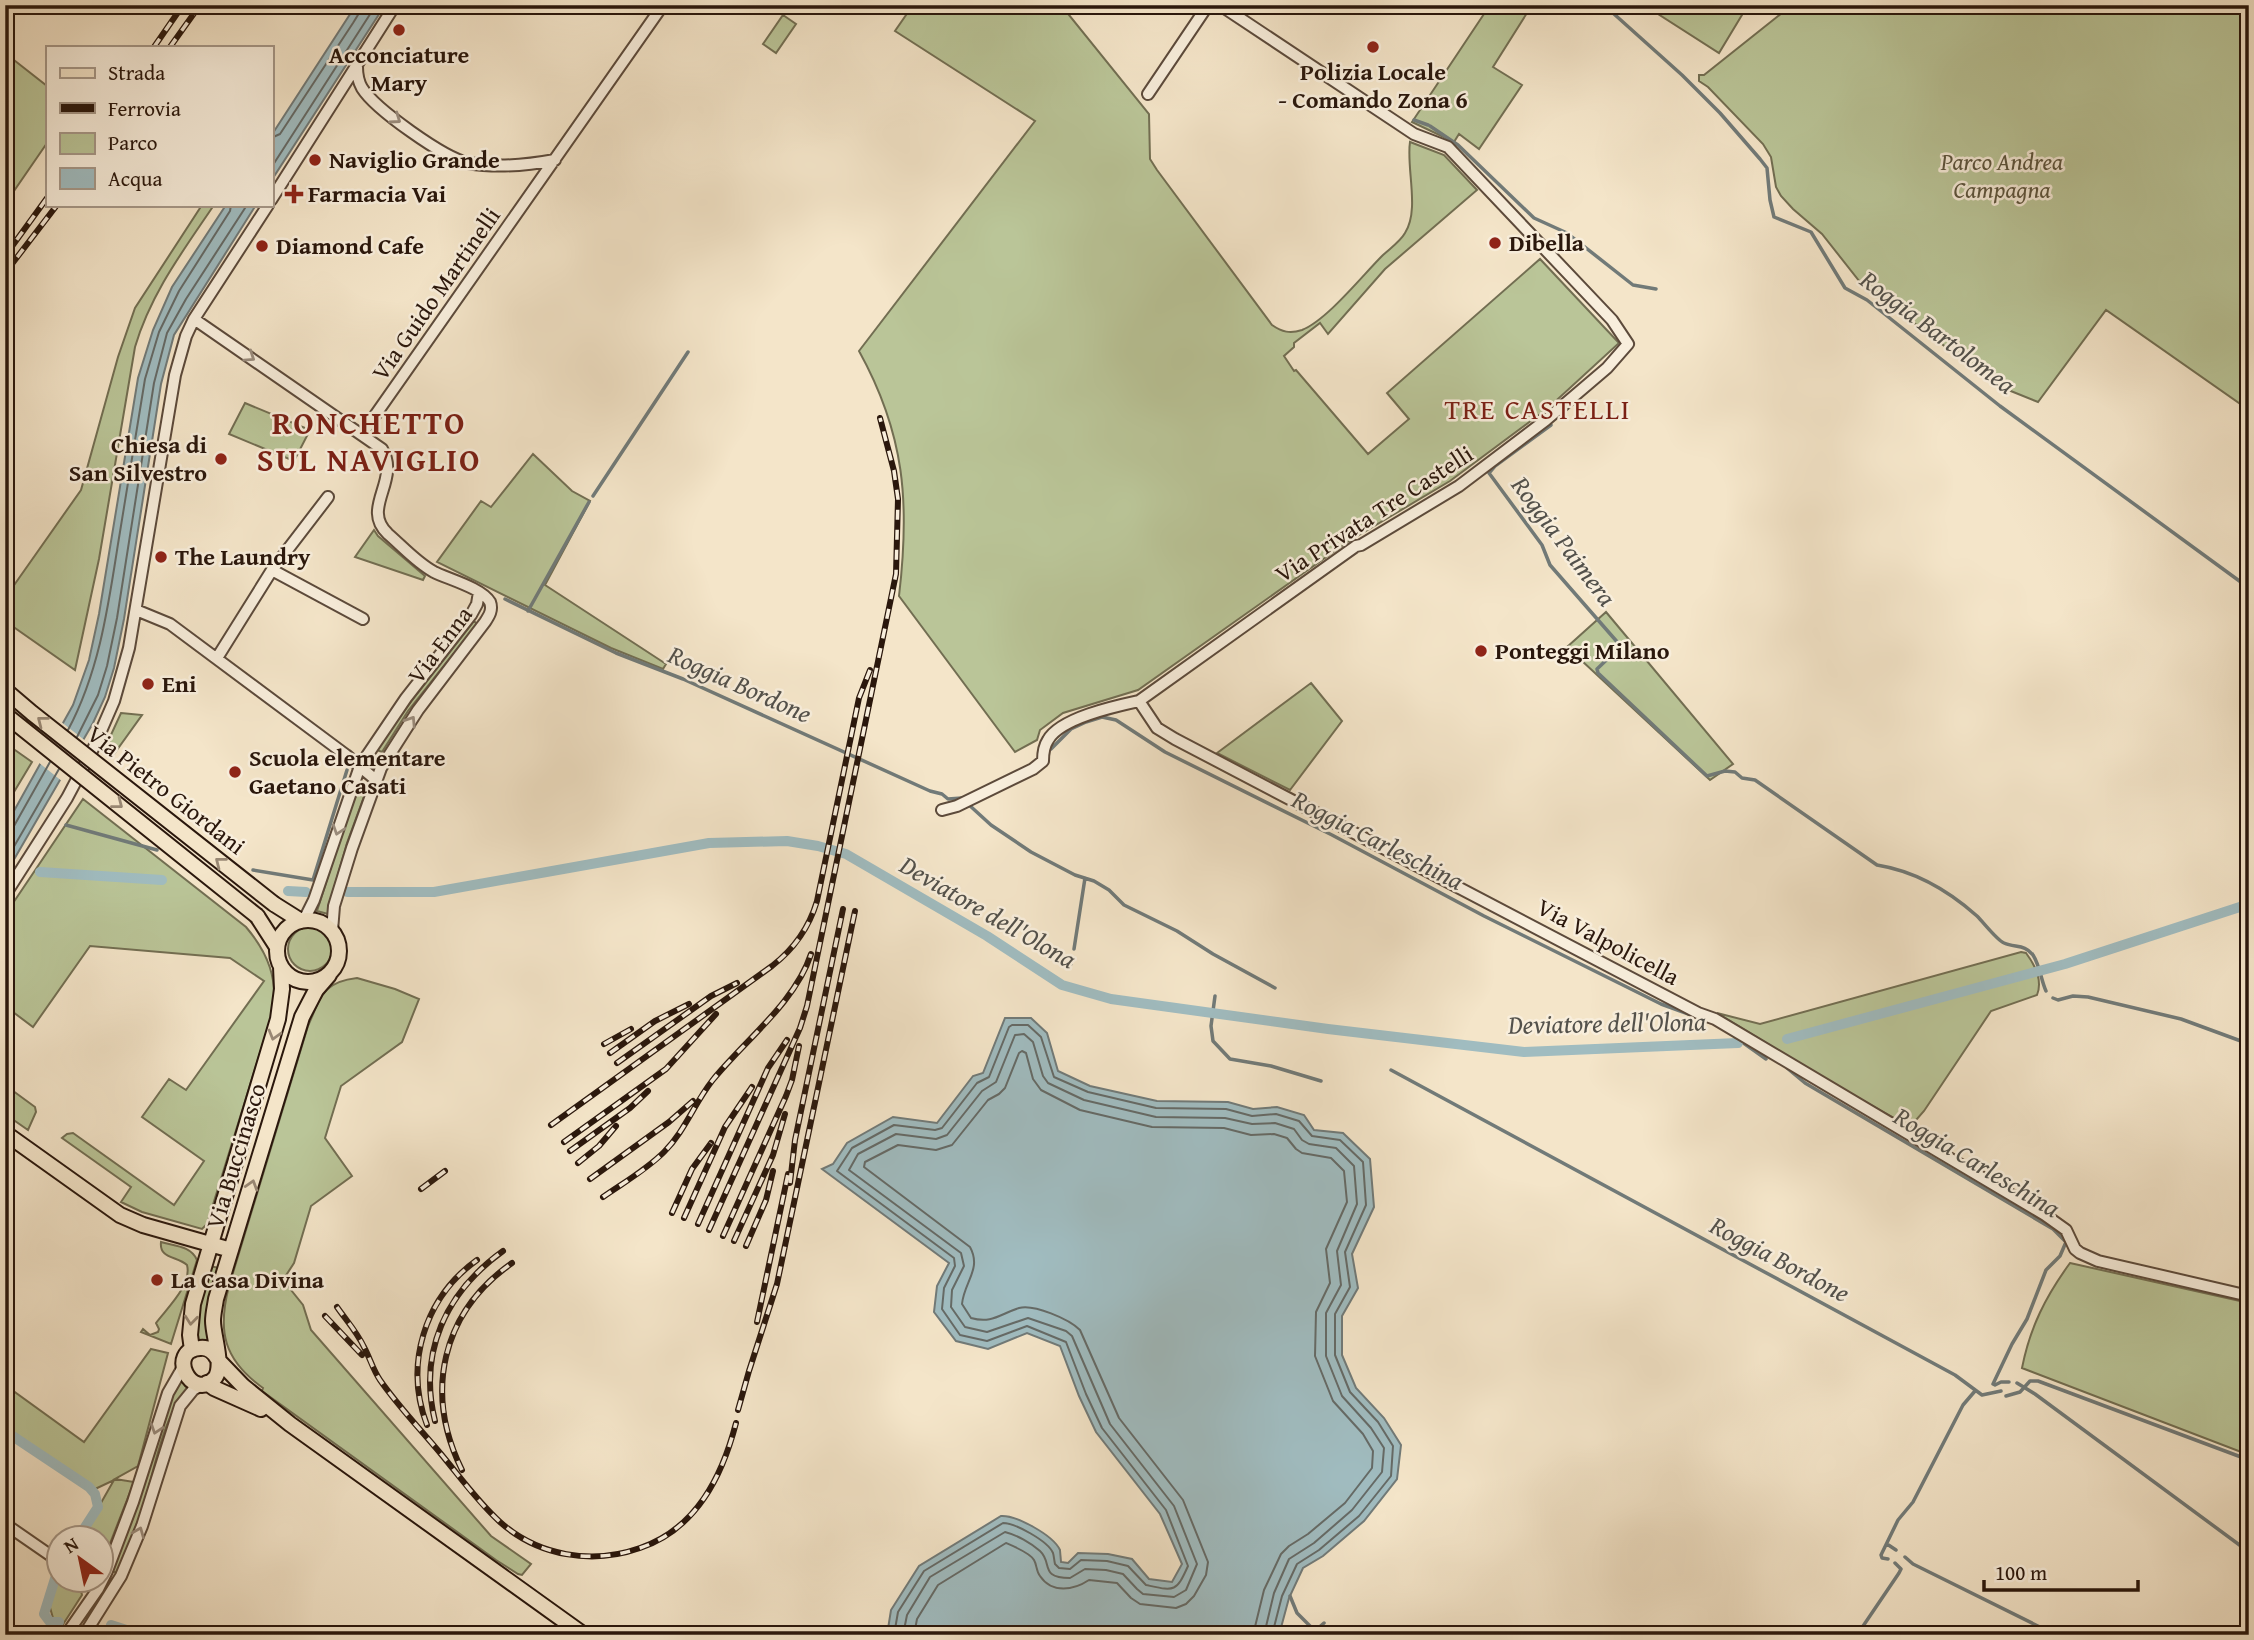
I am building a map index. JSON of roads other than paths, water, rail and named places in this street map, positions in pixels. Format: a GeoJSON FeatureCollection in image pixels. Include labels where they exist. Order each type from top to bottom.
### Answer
{"type":"FeatureCollection","features":[{"type":"Feature","properties":{"kind":"main road","name":"Via Pietro Giordani"},"geometry":{"type":"LineString","coordinates":[[5,690],[274,904],[303,920],[320,922],[332,931]]}},
{"type":"Feature","properties":{"kind":"main road","name":"Via Pietro Giordani"},"geometry":{"type":"LineString","coordinates":[[5,715],[257,916],[277,947],[281,967]]}},
{"type":"Feature","properties":{"kind":"main road"},"geometry":{"type":"LineString","coordinates":[[277,947],[284,931],[303,920]]}},
{"type":"Feature","properties":{"kind":"main road"},"geometry":{"type":"LineString","coordinates":[[281,967],[292,978],[303,982],[319,981],[329,975],[336,966],[340,951],[332,931]]}},
{"type":"Feature","properties":{"kind":"main road","name":"Via Buccinasco"},"geometry":{"type":"LineString","coordinates":[[183,1367],[186,1356],[192,1350],[190,1335],[193,1304],[278,1019],[282,989],[281,967]]}},
{"type":"Feature","properties":{"kind":"main road","name":"Via Buccinasco"},"geometry":{"type":"LineString","coordinates":[[218,1359],[213,1320],[216,1299],[302,1017],[316,990],[329,975]]}},
{"type":"Feature","properties":{"kind":"main road"},"geometry":{"type":"LineString","coordinates":[[5,1133],[120,1215],[144,1225],[231,1250]]}},
{"type":"Feature","properties":{"kind":"main road"},"geometry":{"type":"LineString","coordinates":[[192,1350],[206,1348],[214,1352],[243,1386],[290,1424],[584,1635]]}},
{"type":"Feature","properties":{"kind":"main road"},"geometry":{"type":"LineString","coordinates":[[205,1384],[213,1380],[218,1372],[218,1359]]}},
{"type":"Feature","properties":{"kind":"main road"},"geometry":{"type":"LineString","coordinates":[[183,1367],[190,1380],[205,1384],[290,1424]]}},
{"type":"Feature","properties":{"kind":"street"},"geometry":{"type":"LineString","coordinates":[[273,197],[396,5]]}},
{"type":"Feature","properties":{"kind":"street","name":"Via Guido Martinelli"},"geometry":{"type":"LineString","coordinates":[[362,434],[663,5]]}},
{"type":"Feature","properties":{"kind":"street"},"geometry":{"type":"LineString","coordinates":[[1149,94],[1208,5]]}},
{"type":"Feature","properties":{"kind":"street","name":"Via Privata Tre Castelli"},"geometry":{"type":"LineString","coordinates":[[1139,701],[1356,546],[1459,486],[1546,420],[1607,368],[1628,344],[1612,320],[1448,147],[1413,134],[1220,5]]}},
{"type":"Feature","properties":{"kind":"street"},"geometry":{"type":"LineString","coordinates":[[357,67],[359,82],[379,106],[450,157],[467,163],[505,165],[555,160]]}},
{"type":"Feature","properties":{"kind":"street"},"geometry":{"type":"LineString","coordinates":[[345,86],[354,81],[359,82]]}},
{"type":"Feature","properties":{"kind":"street"},"geometry":{"type":"LineString","coordinates":[[5,895],[67,798],[114,701],[124,670],[136,610],[175,375],[186,336],[194,319],[267,206]]}},
{"type":"Feature","properties":{"kind":"street"},"geometry":{"type":"LineString","coordinates":[[194,319],[382,449],[388,459],[388,470],[377,515],[378,522],[431,571],[479,592]]}},
{"type":"Feature","properties":{"kind":"street"},"geometry":{"type":"LineString","coordinates":[[217,658],[272,570],[328,497]]}},
{"type":"Feature","properties":{"kind":"street"},"geometry":{"type":"LineString","coordinates":[[272,570],[363,619]]}},
{"type":"Feature","properties":{"kind":"street","name":"Via Enna"},"geometry":{"type":"LineString","coordinates":[[360,766],[406,698],[471,615],[479,592]]}},
{"type":"Feature","properties":{"kind":"street","name":"Via Enna"},"geometry":{"type":"LineString","coordinates":[[376,780],[418,710],[491,612],[491,604],[479,592]]}},
{"type":"Feature","properties":{"kind":"street"},"geometry":{"type":"LineString","coordinates":[[136,610],[170,624],[376,780],[334,906],[332,931]]}},
{"type":"Feature","properties":{"kind":"street"},"geometry":{"type":"LineString","coordinates":[[942,810],[957,806],[1033,769],[1043,761],[1048,739],[1074,720],[1107,707],[1139,701]]}},
{"type":"Feature","properties":{"kind":"street","name":"Via Valpolicella"},"geometry":{"type":"LineString","coordinates":[[1139,701],[1157,728],[1175,739],[1725,1025],[2045,1215],[2066,1230],[2080,1253],[2098,1261],[2249,1296]]}},
{"type":"Feature","properties":{"kind":"street"},"geometry":{"type":"LineString","coordinates":[[303,920],[314,900],[360,766]]}},
{"type":"Feature","properties":{"kind":"street","name":"Via Buccinasco"},"geometry":{"type":"LineString","coordinates":[[116,1545],[133,1502],[168,1393],[183,1367]]}},
{"type":"Feature","properties":{"kind":"street"},"geometry":{"type":"LineString","coordinates":[[84,1635],[121,1576],[142,1526],[180,1406],[193,1390],[205,1384]]}},
{"type":"Feature","properties":{"kind":"street"},"geometry":{"type":"LineString","coordinates":[[5,1524],[46,1552]]}},
{"type":"Feature","properties":{"kind":"street","name":"Via Buccinasco"},"geometry":{"type":"LineString","coordinates":[[69,1630],[95,1594]]}},
{"type":"Feature","properties":{"kind":"water"},"geometry":{"type":"Polygon","coordinates":[[[356,5],[385,5],[273,178],[273,133],[356,5]]]}},
{"type":"Feature","properties":{"kind":"water"},"geometry":{"type":"Polygon","coordinates":[[[225,206],[255,206],[174,335],[161,384],[124,619],[105,697],[93,723],[5,875],[5,827],[73,705],[89,660],[138,378],[153,330],[172,287],[225,206]]]}},
{"type":"Feature","properties":{"kind":"water"},"geometry":{"type":"Polygon","coordinates":[[[1005,1018],[1031,1018],[1047,1033],[1058,1071],[1090,1086],[1157,1101],[1228,1102],[1253,1109],[1277,1107],[1304,1115],[1314,1130],[1343,1133],[1370,1159],[1374,1207],[1352,1254],[1358,1288],[1342,1316],[1342,1355],[1356,1388],[1384,1418],[1401,1445],[1397,1479],[1364,1521],[1323,1556],[1303,1568],[1289,1598],[1279,1635],[887,1635],[891,1610],[919,1566],[1001,1516],[1024,1522],[1050,1538],[1060,1550],[1061,1562],[1068,1563],[1078,1553],[1108,1554],[1132,1559],[1149,1579],[1172,1582],[1182,1564],[1160,1514],[1096,1432],[1060,1346],[1027,1333],[988,1349],[956,1341],[934,1312],[937,1286],[949,1263],[822,1169],[833,1164],[847,1143],[893,1117],[937,1123],[973,1076],[983,1073],[1005,1018]]]}},
{"type":"Feature","properties":{"kind":"waterway","name":"Roggia Bartolomea"},"geometry":{"type":"LineString","coordinates":[[1604,5],[1682,75],[1760,159],[1767,168],[1774,217],[1811,232],[1845,288],[1867,300],[2000,406],[2249,588]]}},
{"type":"Feature","properties":{"kind":"waterway"},"geometry":{"type":"LineString","coordinates":[[1414,120],[1428,125]]}},
{"type":"Feature","properties":{"kind":"waterway","name":"Roggia Paimera"},"geometry":{"type":"LineString","coordinates":[[1430,126],[1458,145],[1534,218],[1567,233],[1633,285],[1656,289]]}},
{"type":"Feature","properties":{"kind":"waterway"},"geometry":{"type":"LineString","coordinates":[[593,496],[688,352]]}},
{"type":"Feature","properties":{"kind":"waterway","name":"Roggia Paimera"},"geometry":{"type":"LineString","coordinates":[[1551,425],[1489,473],[1542,545],[1550,565],[1619,644],[1619,648],[1597,669],[1598,673],[1707,776],[1725,771],[1755,780],[1877,865],[1918,877],[1943,890],[1977,916],[2001,941],[2027,949],[2035,959],[2046,991]]}},
{"type":"Feature","properties":{"kind":"waterway"},"geometry":{"type":"LineString","coordinates":[[528,611],[589,502]]}},
{"type":"Feature","properties":{"kind":"waterway","name":"Roggia Bordone"},"geometry":{"type":"LineString","coordinates":[[505,599],[616,653],[683,679],[948,799],[962,798]]}},
{"type":"Feature","properties":{"kind":"waterway","name":"Roggia Carleschina"},"geometry":{"type":"LineString","coordinates":[[1051,749],[1071,729],[1086,722],[1102,717],[1116,720],[1165,752],[1332,835],[1484,916],[1661,1004],[1694,1016]]}},
{"type":"Feature","properties":{"kind":"waterway","name":"Roggia Bordone"},"geometry":{"type":"LineString","coordinates":[[253,870],[313,880],[347,770]]}},
{"type":"Feature","properties":{"kind":"waterway","name":"Roggia Bordone"},"geometry":{"type":"LineString","coordinates":[[968,804],[991,825],[1031,852],[1075,875],[1094,881],[1109,890],[1124,905],[1177,931],[1275,988]]}},
{"type":"Feature","properties":{"kind":"waterway","name":"Roggia Bordone"},"geometry":{"type":"LineString","coordinates":[[66,825],[157,850]]}},
{"type":"Feature","properties":{"kind":"waterway","name":"Deviatore dell'Olona"},"geometry":{"type":"LineString","coordinates":[[347,892],[434,892],[709,843],[787,841],[846,854],[987,936],[1062,985],[1111,999],[1328,1029],[1524,1052],[1738,1043]]}},
{"type":"Feature","properties":{"kind":"waterway","name":"Deviatore dell'Olona"},"geometry":{"type":"LineString","coordinates":[[40,872],[162,880]]}},
{"type":"Feature","properties":{"kind":"waterway","name":"Roggia Bordone"},"geometry":{"type":"LineString","coordinates":[[1074,949],[1085,878]]}},
{"type":"Feature","properties":{"kind":"waterway","name":"Deviatore dell'Olona"},"geometry":{"type":"LineString","coordinates":[[288,891],[306,892]]}},
{"type":"Feature","properties":{"kind":"waterway","name":"Deviatore dell'Olona"},"geometry":{"type":"LineString","coordinates":[[1787,1039],[2065,964],[2249,904]]}},
{"type":"Feature","properties":{"kind":"waterway","name":"Roggia Bordone"},"geometry":{"type":"LineString","coordinates":[[1071,964],[1072,958]]}},
{"type":"Feature","properties":{"kind":"waterway","name":"Roggia Bordone"},"geometry":{"type":"LineString","coordinates":[[1215,996],[1211,1026],[1213,1041],[1230,1059],[1271,1066],[1321,1081]]}},
{"type":"Feature","properties":{"kind":"waterway","name":"Roggia Paimera"},"geometry":{"type":"LineString","coordinates":[[2053,998],[2058,1000],[2073,996],[2088,997],[2181,1019],[2249,1044]]}},
{"type":"Feature","properties":{"kind":"waterway","name":"Roggia Carleschina"},"geometry":{"type":"LineString","coordinates":[[1735,1037],[1766,1059]]}},
{"type":"Feature","properties":{"kind":"waterway","name":"Roggia Carleschina"},"geometry":{"type":"LineString","coordinates":[[1787,1068],[1805,1083],[2053,1229],[2066,1242],[2060,1256],[2046,1270],[2027,1319],[1993,1384],[2009,1382]]}},
{"type":"Feature","properties":{"kind":"waterway","name":"Roggia Bordone"},"geometry":{"type":"LineString","coordinates":[[1391,1070],[1955,1375],[1982,1395],[2001,1391]]}},
{"type":"Feature","properties":{"kind":"waterway"},"geometry":{"type":"LineString","coordinates":[[2006,1396],[2020,1392],[2030,1381],[2038,1381],[2249,1460]]}},
{"type":"Feature","properties":{"kind":"waterway","name":"Roggia Carleschina"},"geometry":{"type":"LineString","coordinates":[[2017,1383],[2249,1552]]}},
{"type":"Feature","properties":{"kind":"waterway","name":"Roggia Bordone"},"geometry":{"type":"LineString","coordinates":[[1888,1559],[1882,1558],[1881,1555],[1898,1520],[1913,1502],[1963,1405],[1975,1391]]}},
{"type":"Feature","properties":{"kind":"waterway"},"geometry":{"type":"LineString","coordinates":[[5,1431],[89,1487],[95,1494],[98,1507],[87,1524]]}},
{"type":"Feature","properties":{"kind":"waterway"},"geometry":{"type":"LineString","coordinates":[[1887,1544],[1896,1550]]}},
{"type":"Feature","properties":{"kind":"waterway"},"geometry":{"type":"LineString","coordinates":[[1905,1557],[1913,1564],[2056,1635]]}},
{"type":"Feature","properties":{"kind":"waterway","name":"Roggia Bordone"},"geometry":{"type":"LineString","coordinates":[[1857,1635],[1899,1573],[1901,1569],[1895,1563]]}},
{"type":"Feature","properties":{"kind":"waterway"},"geometry":{"type":"LineString","coordinates":[[50,1594],[44,1614],[50,1622],[59,1622]]}},
{"type":"Feature","properties":{"kind":"waterway"},"geometry":{"type":"LineString","coordinates":[[1290,1596],[1297,1613],[1315,1631],[1324,1623]]}},
{"type":"Feature","properties":{"kind":"waterway"},"geometry":{"type":"LineString","coordinates":[[111,1625],[142,1635]]}},
{"type":"Feature","properties":{"kind":"railway"},"geometry":{"type":"LineString","coordinates":[[155,46],[183,5]]}},
{"type":"Feature","properties":{"kind":"railway"},"geometry":{"type":"LineString","coordinates":[[171,46],[200,5]]}},
{"type":"Feature","properties":{"kind":"railway"},"geometry":{"type":"LineString","coordinates":[[5,256],[46,199]]}},
{"type":"Feature","properties":{"kind":"railway"},"geometry":{"type":"LineString","coordinates":[[5,273],[56,206]]}},
{"type":"Feature","properties":{"kind":"railway"},"geometry":{"type":"LineString","coordinates":[[709,1230],[800,1028],[807,1006],[896,574],[898,499],[894,471],[880,418]]}},
{"type":"Feature","properties":{"kind":"railway"},"geometry":{"type":"LineString","coordinates":[[551,1125],[772,966],[800,937],[817,901],[859,698],[870,670]]}},
{"type":"Feature","properties":{"kind":"railway"},"geometry":{"type":"LineString","coordinates":[[790,1183],[795,1140],[843,909]]}},
{"type":"Feature","properties":{"kind":"railway"},"geometry":{"type":"LineString","coordinates":[[738,1410],[777,1284],[855,911]]}},
{"type":"Feature","properties":{"kind":"railway"},"geometry":{"type":"LineString","coordinates":[[603,1197],[650,1165],[671,1144],[712,1081],[768,1021],[793,989],[811,954]]}},
{"type":"Feature","properties":{"kind":"railway"},"geometry":{"type":"LineString","coordinates":[[617,1063],[711,996],[737,983]]}},
{"type":"Feature","properties":{"kind":"railway"},"geometry":{"type":"LineString","coordinates":[[610,1053],[655,1021],[689,1004]]}},
{"type":"Feature","properties":{"kind":"railway"},"geometry":{"type":"LineString","coordinates":[[564,1142],[666,1069],[716,1014]]}},
{"type":"Feature","properties":{"kind":"railway"},"geometry":{"type":"LineString","coordinates":[[604,1044],[631,1029]]}},
{"type":"Feature","properties":{"kind":"railway"},"geometry":{"type":"LineString","coordinates":[[698,1224],[768,1068],[787,1040]]}},
{"type":"Feature","properties":{"kind":"railway"},"geometry":{"type":"LineString","coordinates":[[723,1236],[786,1096],[799,1046]]}},
{"type":"Feature","properties":{"kind":"railway"},"geometry":{"type":"LineString","coordinates":[[684,1218],[725,1127],[752,1087]]}},
{"type":"Feature","properties":{"kind":"railway"},"geometry":{"type":"LineString","coordinates":[[570,1151],[630,1108],[648,1091]]}},
{"type":"Feature","properties":{"kind":"railway"},"geometry":{"type":"LineString","coordinates":[[590,1179],[669,1122],[693,1101]]}},
{"type":"Feature","properties":{"kind":"railway"},"geometry":{"type":"LineString","coordinates":[[734,1241],[773,1155],[785,1114]]}},
{"type":"Feature","properties":{"kind":"railway"},"geometry":{"type":"LineString","coordinates":[[578,1163],[599,1146],[616,1126]]}},
{"type":"Feature","properties":{"kind":"railway"},"geometry":{"type":"LineString","coordinates":[[672,1213],[692,1169],[711,1143]]}},
{"type":"Feature","properties":{"kind":"railway"},"geometry":{"type":"LineString","coordinates":[[421,1189],[445,1171]]}},
{"type":"Feature","properties":{"kind":"railway"},"geometry":{"type":"LineString","coordinates":[[746,1246],[766,1200],[773,1171]]}},
{"type":"Feature","properties":{"kind":"railway"},"geometry":{"type":"LineString","coordinates":[[757,1322],[788,1174]]}},
{"type":"Feature","properties":{"kind":"railway"},"geometry":{"type":"LineString","coordinates":[[435,1421],[430,1371],[441,1326],[466,1285],[503,1251]]}},
{"type":"Feature","properties":{"kind":"railway"},"geometry":{"type":"LineString","coordinates":[[427,1425],[420,1402],[418,1379],[424,1334],[444,1293],[477,1260]]}},
{"type":"Feature","properties":{"kind":"railway"},"geometry":{"type":"LineString","coordinates":[[462,1470],[450,1441],[444,1412],[442,1384],[446,1356],[455,1330],[469,1306],[488,1283],[512,1263]]}},
{"type":"Feature","properties":{"kind":"railway"},"geometry":{"type":"LineString","coordinates":[[337,1307],[358,1336],[387,1390],[477,1498],[515,1534],[548,1550],[585,1556],[622,1553],[660,1539],[677,1528],[704,1499],[723,1463],[736,1423]]}},
{"type":"Feature","properties":{"kind":"railway"},"geometry":{"type":"LineString","coordinates":[[325,1316],[362,1355]]}},
{"type":"Feature","properties":{"kind":"place","name":"Acconciature Mary"},"geometry":{"type":"Point","coordinates":[399,30]}},
{"type":"Feature","properties":{"kind":"place","name":"Polizia Locale - Comando Zona 6"},"geometry":{"type":"Point","coordinates":[1373,47]}},
{"type":"Feature","properties":{"kind":"place","name":"Naviglio Grande"},"geometry":{"type":"Point","coordinates":[315,160]}},
{"type":"Feature","properties":{"kind":"place","name":"Farmacia Vai"},"geometry":{"type":"Point","coordinates":[294,194]}},
{"type":"Feature","properties":{"kind":"place","name":"Dibella"},"geometry":{"type":"Point","coordinates":[1495,243]}},
{"type":"Feature","properties":{"kind":"place","name":"Diamond Cafe"},"geometry":{"type":"Point","coordinates":[262,246]}},
{"type":"Feature","properties":{"kind":"place","name":"Chiesa di San Silvestro"},"geometry":{"type":"Point","coordinates":[221,459]}},
{"type":"Feature","properties":{"kind":"place","name":"The Laundry"},"geometry":{"type":"Point","coordinates":[161,557]}},
{"type":"Feature","properties":{"kind":"place","name":"Ponteggi Milano"},"geometry":{"type":"Point","coordinates":[1481,651]}},
{"type":"Feature","properties":{"kind":"place","name":"Eni"},"geometry":{"type":"Point","coordinates":[148,684]}},
{"type":"Feature","properties":{"kind":"place","name":"Scuola elementare Gaetano Casati"},"geometry":{"type":"Point","coordinates":[235,772]}},
{"type":"Feature","properties":{"kind":"place","name":"La Casa Divina"},"geometry":{"type":"Point","coordinates":[157,1280]}},
{"type":"Feature","properties":{"kind":"district","name":"TRE CASTELLI"},"geometry":{"type":"Point","coordinates":[1538,409]}},
{"type":"Feature","properties":{"kind":"district","name":"RONCHETTO SUL NAVIGLIO"},"geometry":{"type":"Point","coordinates":[369,442]}},
{"type":"Feature","properties":{"kind":"park label","name":"Parco Andrea Campagna"},"geometry":{"type":"Point","coordinates":[2002,176]}}]}
